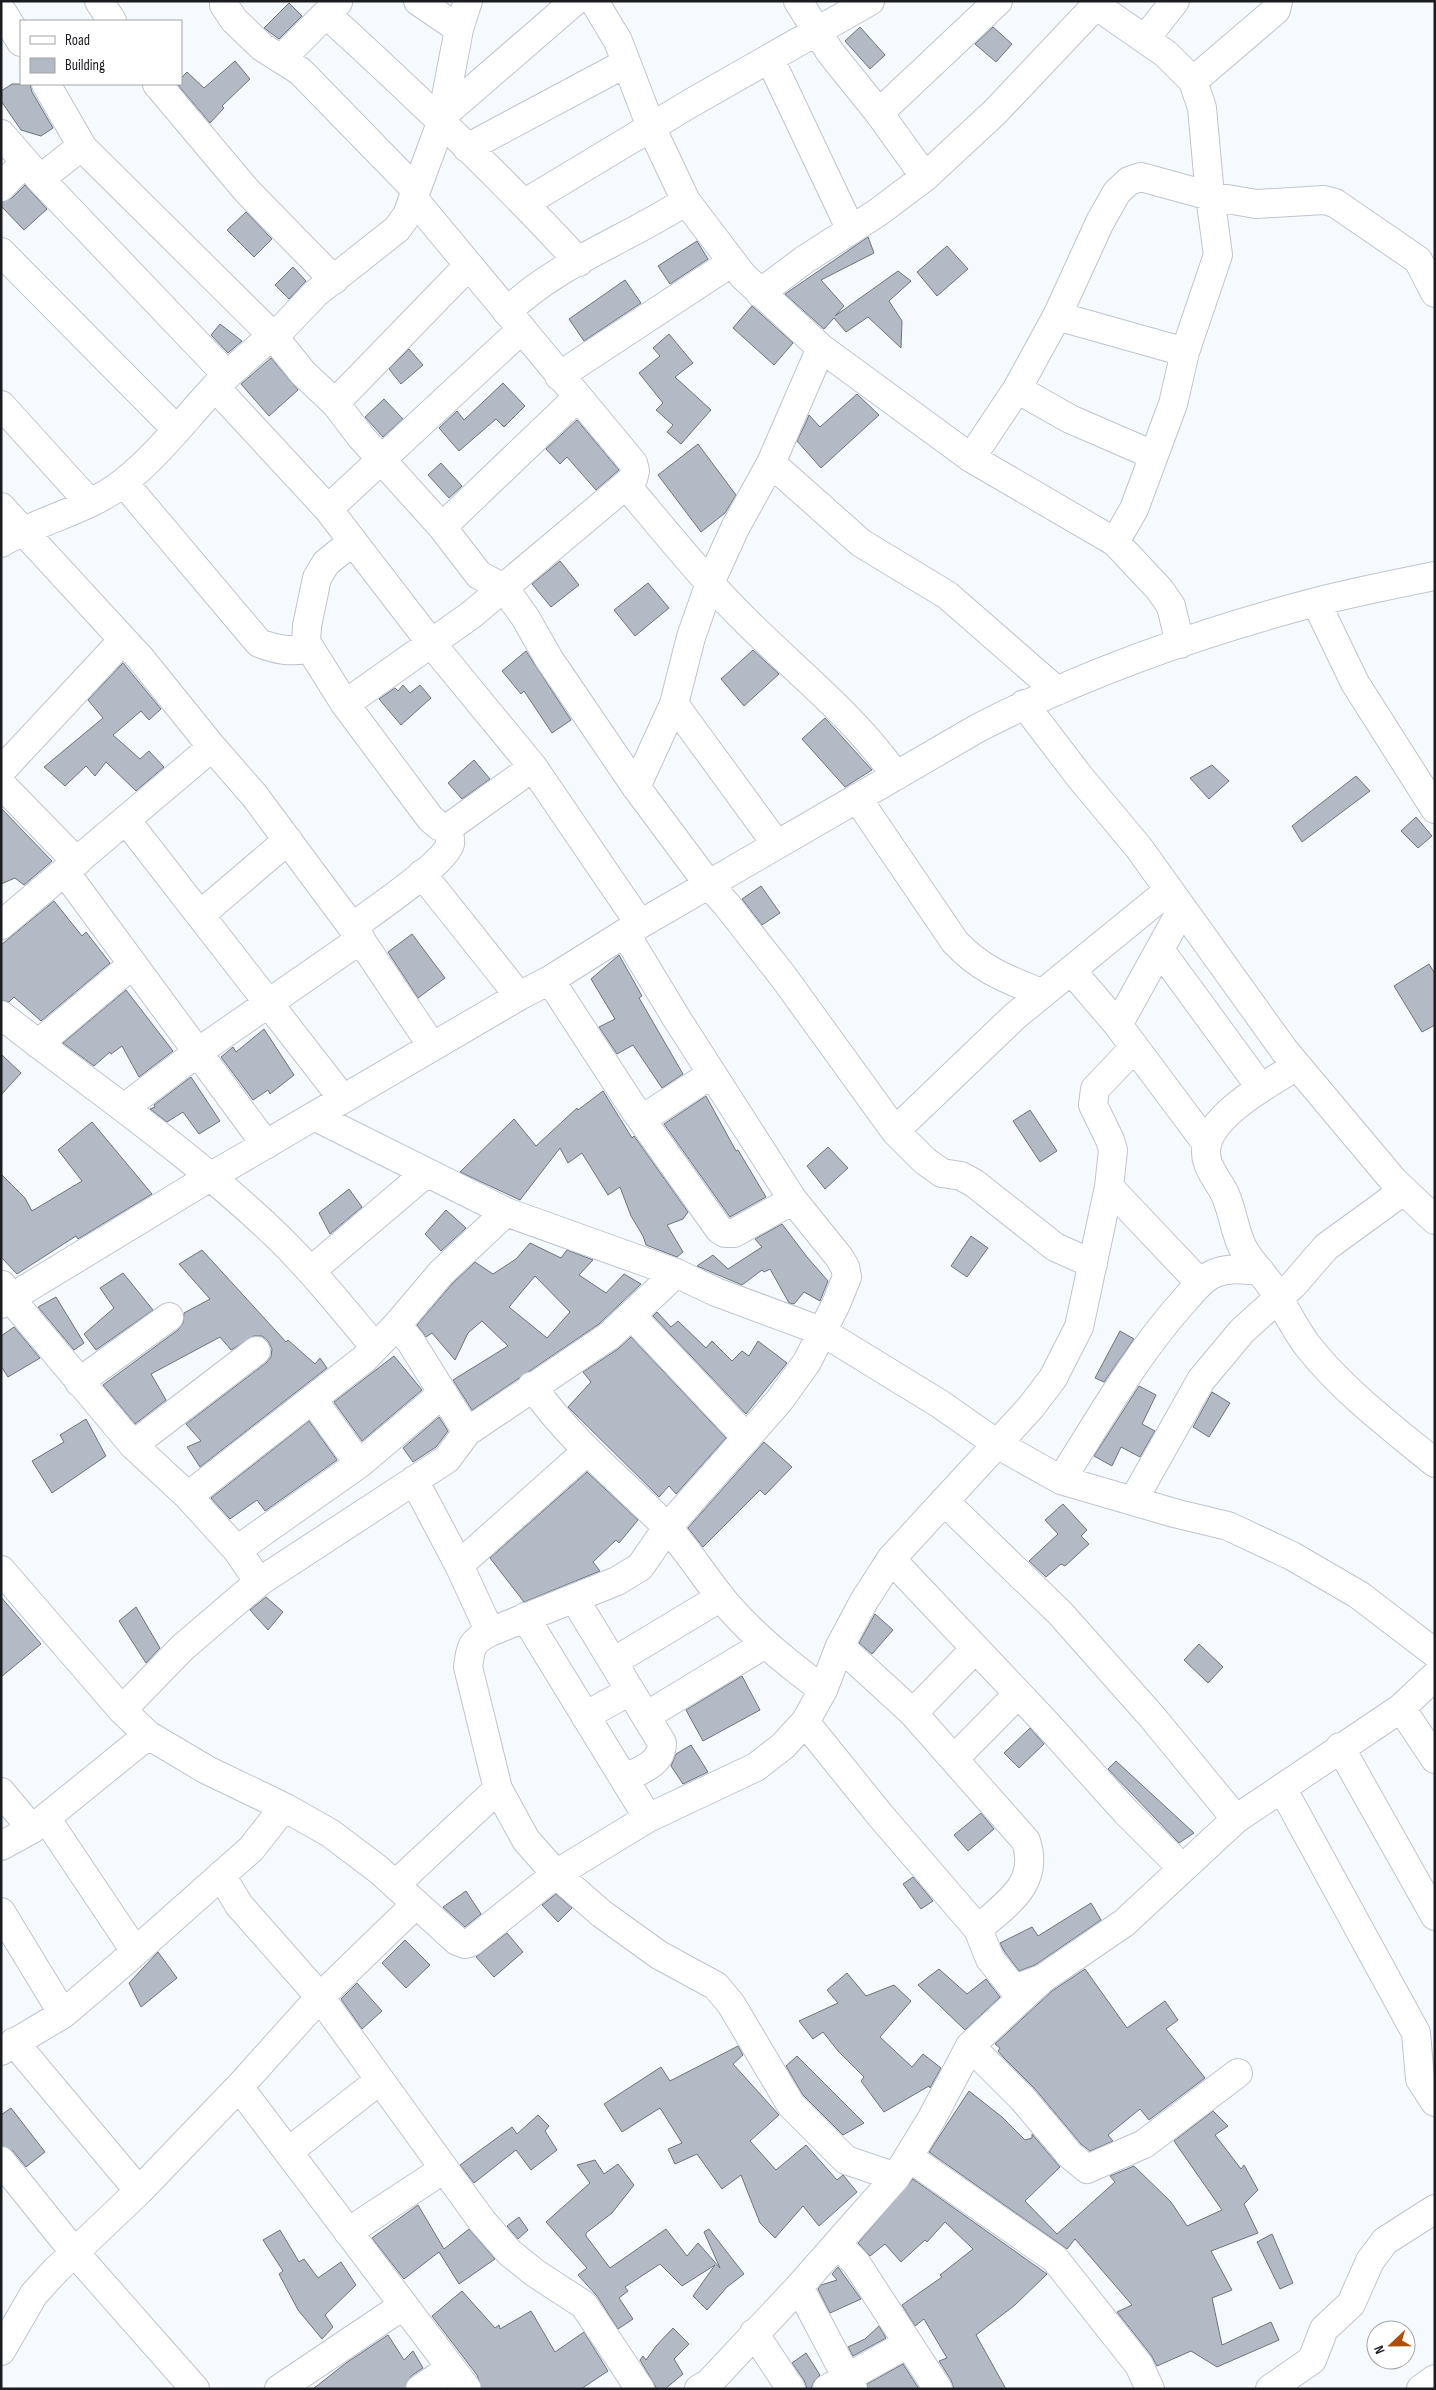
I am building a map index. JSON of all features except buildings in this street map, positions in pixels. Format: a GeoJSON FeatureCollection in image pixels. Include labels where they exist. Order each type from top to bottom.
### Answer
{"type":"FeatureCollection","features":[{"type":"Feature","properties":{"kind":"street"},"geometry":{"type":"LineString","coordinates":[[98,1],[111,20]]}},
{"type":"Feature","properties":{"kind":"street"},"geometry":{"type":"LineString","coordinates":[[418,1],[459,29]]}},
{"type":"Feature","properties":{"kind":"street"},"geometry":{"type":"LineString","coordinates":[[12,536],[89,502],[124,482],[177,430],[221,381],[266,340],[274,338],[316,293],[397,229],[407,215],[441,119],[459,29],[468,1]]}},
{"type":"Feature","properties":{"kind":"street"},"geometry":{"type":"LineString","coordinates":[[441,119],[575,1]]}},
{"type":"Feature","properties":{"kind":"street"},"geometry":{"type":"LineString","coordinates":[[594,1],[618,41],[651,127],[686,201],[732,262],[760,293],[774,303],[821,348],[971,458],[1115,542],[1160,590],[1171,606],[1180,644]]}},
{"type":"Feature","properties":{"kind":"street"},"geometry":{"type":"LineString","coordinates":[[798,1],[830,52],[880,113],[925,178]]}},
{"type":"Feature","properties":{"kind":"street"},"geometry":{"type":"LineString","coordinates":[[525,203],[651,127],[870,1]]}},
{"type":"Feature","properties":{"kind":"street"},"geometry":{"type":"LineString","coordinates":[[880,113],[998,1]]}},
{"type":"Feature","properties":{"kind":"street"},"geometry":{"type":"LineString","coordinates":[[1145,38],[1175,1]]}},
{"type":"Feature","properties":{"kind":"street"},"geometry":{"type":"LineString","coordinates":[[1193,82],[1276,10],[1278,1]]}},
{"type":"Feature","properties":{"kind":"street"},"geometry":{"type":"LineString","coordinates":[[225,2],[234,20],[248,36],[300,71],[415,194],[468,266],[633,464],[635,471],[633,479],[504,588],[432,643],[345,704]]}},
{"type":"Feature","properties":{"kind":"street"},"geometry":{"type":"LineString","coordinates":[[760,293],[804,260],[851,230],[925,178],[995,112],[1098,4],[1166,54],[1193,82],[1202,108],[1210,196],[1218,255],[1185,352],[1172,404],[1134,509],[1115,542]]}},
{"type":"Feature","properties":{"kind":"street"},"geometry":{"type":"LineString","coordinates":[[281,59],[333,8],[411,91],[525,203],[579,262]]}},
{"type":"Feature","properties":{"kind":"street"},"geometry":{"type":"LineString","coordinates":[[1,10],[20,40]]}},
{"type":"Feature","properties":{"kind":"street"},"geometry":{"type":"LineString","coordinates":[[770,59],[851,230]]}},
{"type":"Feature","properties":{"kind":"street"},"geometry":{"type":"LineString","coordinates":[[468,148],[626,63]]}},
{"type":"Feature","properties":{"kind":"street"},"geometry":{"type":"LineString","coordinates":[[47,85],[83,148],[274,338],[303,373],[335,403],[382,460],[442,527],[478,575],[504,588],[636,787],[709,885],[785,978],[895,1132],[925,1161],[942,1173],[961,1176],[974,1183],[1027,1228],[1055,1247],[1093,1264]]}},
{"type":"Feature","properties":{"kind":"street"},"geometry":{"type":"LineString","coordinates":[[158,85],[247,191],[334,280]]}},
{"type":"Feature","properties":{"kind":"street"},"geometry":{"type":"LineString","coordinates":[[1,134],[221,381],[328,509],[432,643],[533,767],[633,928],[712,1074],[793,1200],[845,1267],[846,1276],[836,1304],[807,1362],[780,1401],[667,1528],[640,1567],[617,1581],[525,1617],[476,1639],[470,1653],[468,1667],[498,1789],[526,1840],[556,1874],[602,1914],[659,1954],[716,1986],[731,2004],[791,2105],[846,2160],[903,2168],[1055,2259],[1139,2365],[1150,2389]]}},
{"type":"Feature","properties":{"kind":"street"},"geometry":{"type":"LineString","coordinates":[[1,187],[33,170],[83,148]]}},
{"type":"Feature","properties":{"kind":"street"},"geometry":{"type":"LineString","coordinates":[[971,458],[1017,389],[1057,316],[1100,222],[1117,192],[1129,181],[1141,178],[1210,196],[1256,204],[1324,200],[1335,203],[1418,260],[1435,293]]}},
{"type":"Feature","properties":{"kind":"street"},"geometry":{"type":"LineString","coordinates":[[328,509],[382,460],[514,321],[521,299],[579,262],[686,201]]}},
{"type":"Feature","properties":{"kind":"street"},"geometry":{"type":"LineString","coordinates":[[1,252],[177,430]]}},
{"type":"Feature","properties":{"kind":"street"},"geometry":{"type":"LineString","coordinates":[[559,376],[732,262]]}},
{"type":"Feature","properties":{"kind":"street"},"geometry":{"type":"LineString","coordinates":[[335,403],[468,266]]}},
{"type":"Feature","properties":{"kind":"street"},"geometry":{"type":"LineString","coordinates":[[1057,316],[1185,352]]}},
{"type":"Feature","properties":{"kind":"street"},"geometry":{"type":"LineString","coordinates":[[636,787],[674,704],[691,637],[710,583],[735,528],[771,464],[821,348]]}},
{"type":"Feature","properties":{"kind":"street"},"geometry":{"type":"LineString","coordinates":[[1017,389],[1070,419],[1153,455]]}},
{"type":"Feature","properties":{"kind":"street"},"geometry":{"type":"LineString","coordinates":[[442,527],[578,397]]}},
{"type":"Feature","properties":{"kind":"street"},"geometry":{"type":"LineString","coordinates":[[2,408],[89,502]]}},
{"type":"Feature","properties":{"kind":"street"},"geometry":{"type":"LineString","coordinates":[[771,464],[861,543],[947,595],[1057,691]]}},
{"type":"Feature","properties":{"kind":"street"},"geometry":{"type":"LineString","coordinates":[[124,482],[259,643],[276,650],[292,652],[309,649]]}},
{"type":"Feature","properties":{"kind":"street"},"geometry":{"type":"LineString","coordinates":[[626,485],[710,583],[877,749],[896,776]]}},
{"type":"Feature","properties":{"kind":"street"},"geometry":{"type":"LineString","coordinates":[[1,507],[12,536],[124,640],[254,795],[356,933],[432,1046]]}},
{"type":"Feature","properties":{"kind":"street"},"geometry":{"type":"LineString","coordinates":[[352,541],[326,563],[317,578],[307,626],[306,642],[345,704],[430,818],[439,826],[448,828],[533,767]]}},
{"type":"Feature","properties":{"kind":"street"},"geometry":{"type":"LineString","coordinates":[[259,1582],[237,1550],[188,1496],[133,1445],[5,1296],[210,1178],[432,1046],[550,980],[633,928],[1024,704],[1180,644],[1316,602],[1435,576]]}},
{"type":"Feature","properties":{"kind":"street"},"geometry":{"type":"LineString","coordinates":[[1316,602],[1355,683],[1431,795]]}},
{"type":"Feature","properties":{"kind":"street"},"geometry":{"type":"LineString","coordinates":[[1,771],[124,640]]}},
{"type":"Feature","properties":{"kind":"street"},"geometry":{"type":"LineString","coordinates":[[674,704],[777,845]]}},
{"type":"Feature","properties":{"kind":"street"},"geometry":{"type":"LineString","coordinates":[[1024,704],[1079,776],[1133,841],[1297,1066],[1403,1191],[1435,1220]]}},
{"type":"Feature","properties":{"kind":"street"},"geometry":{"type":"LineString","coordinates":[[4,917],[71,867],[212,747]]}},
{"type":"Feature","properties":{"kind":"street"},"geometry":{"type":"LineString","coordinates":[[1,784],[71,867],[133,964],[266,1145]]}},
{"type":"Feature","properties":{"kind":"street"},"geometry":{"type":"LineString","coordinates":[[858,798],[955,942],[972,960],[1000,976],[1041,993]]}},
{"type":"Feature","properties":{"kind":"street"},"geometry":{"type":"LineString","coordinates":[[126,820],[343,1099]]}},
{"type":"Feature","properties":{"kind":"street"},"geometry":{"type":"LineString","coordinates":[[124,1108],[198,1052],[269,1004],[356,933],[446,851],[450,843],[448,828]]}},
{"type":"Feature","properties":{"kind":"street"},"geometry":{"type":"LineString","coordinates":[[200,914],[288,840]]}},
{"type":"Feature","properties":{"kind":"street"},"geometry":{"type":"LineString","coordinates":[[422,874],[519,996]]}},
{"type":"Feature","properties":{"kind":"street"},"geometry":{"type":"LineString","coordinates":[[1118,1025],[1160,950],[1175,900]]}},
{"type":"Feature","properties":{"kind":"street"},"geometry":{"type":"LineString","coordinates":[[895,1132],[1041,993],[1071,970],[1175,900]]}},
{"type":"Feature","properties":{"kind":"street"},"geometry":{"type":"LineString","coordinates":[[1160,950],[1261,1088]]}},
{"type":"Feature","properties":{"kind":"street"},"geometry":{"type":"LineString","coordinates":[[38,1044],[133,964]]}},
{"type":"Feature","properties":{"kind":"street"},"geometry":{"type":"LineString","coordinates":[[1071,970],[1118,1025],[1207,1144]]}},
{"type":"Feature","properties":{"kind":"street"},"geometry":{"type":"LineString","coordinates":[[550,980],[642,1119],[719,1228],[725,1233],[734,1233],[793,1200]]}},
{"type":"Feature","properties":{"kind":"street"},"geometry":{"type":"LineString","coordinates":[[1,1015],[151,1127],[275,1234],[312,1270],[375,1347]]}},
{"type":"Feature","properties":{"kind":"street"},"geometry":{"type":"LineString","coordinates":[[1,1570],[122,1710],[148,1735],[207,1770],[284,1807],[330,1834],[396,1884],[457,1941],[464,1944],[471,1942],[556,1874],[648,1818],[756,1767],[783,1746],[805,1722],[823,1690],[840,1646],[864,1601],[891,1559],[997,1444],[1053,1378],[1079,1327],[1109,1187],[1113,1150],[1093,1105],[1093,1097],[1095,1089],[1134,1048]]}},
{"type":"Feature","properties":{"kind":"street"},"geometry":{"type":"LineString","coordinates":[[1297,1066],[1244,1099],[1221,1121],[1207,1144],[1206,1159],[1211,1172],[1224,1193],[1243,1248],[1278,1298],[1308,1346],[1332,1372],[1435,1464]]}},
{"type":"Feature","properties":{"kind":"street"},"geometry":{"type":"LineString","coordinates":[[642,1119],[712,1074]]}},
{"type":"Feature","properties":{"kind":"street"},"geometry":{"type":"LineString","coordinates":[[314,1116],[506,1212],[676,1273],[716,1292],[821,1331],[940,1404],[997,1444],[1061,1480],[1174,1513],[1228,1526],[1292,1556],[1360,1595],[1435,1653]]}},
{"type":"Feature","properties":{"kind":"street"},"geometry":{"type":"LineString","coordinates":[[312,1270],[426,1173]]}},
{"type":"Feature","properties":{"kind":"street"},"geometry":{"type":"LineString","coordinates":[[1109,1187],[1200,1283]]}},
{"type":"Feature","properties":{"kind":"street"},"geometry":{"type":"LineString","coordinates":[[1133,1501],[1201,1380],[1242,1331],[1278,1298],[1338,1237],[1403,1191]]}},
{"type":"Feature","properties":{"kind":"street"},"geometry":{"type":"LineString","coordinates":[[188,1496],[313,1400],[375,1347],[397,1325],[441,1273],[506,1212]]}},
{"type":"Feature","properties":{"kind":"street"},"geometry":{"type":"LineString","coordinates":[[1061,1480],[1158,1330],[1200,1283],[1210,1275],[1223,1270],[1239,1268],[1260,1271]]}},
{"type":"Feature","properties":{"kind":"street"},"geometry":{"type":"LineString","coordinates":[[122,1710],[182,1648],[259,1582],[447,1459],[468,1432],[532,1386],[594,1348],[632,1316],[676,1273]]}},
{"type":"Feature","properties":{"kind":"street"},"geometry":{"type":"LineString","coordinates":[[632,1316],[747,1438]]}},
{"type":"Feature","properties":{"kind":"street"},"geometry":{"type":"LineString","coordinates":[[79,1382],[168,1317]]}},
{"type":"Feature","properties":{"kind":"street"},"geometry":{"type":"LineString","coordinates":[[397,1325],[411,1342],[468,1432]]}},
{"type":"Feature","properties":{"kind":"street"},"geometry":{"type":"LineString","coordinates":[[133,1445],[256,1351]]}},
{"type":"Feature","properties":{"kind":"street"},"geometry":{"type":"LineString","coordinates":[[532,1386],[550,1413],[586,1451],[667,1528],[721,1597],[765,1644],[823,1690]]}},
{"type":"Feature","properties":{"kind":"street"},"geometry":{"type":"LineString","coordinates":[[237,1550],[359,1464],[443,1393]]}},
{"type":"Feature","properties":{"kind":"street"},"geometry":{"type":"LineString","coordinates":[[313,1400],[359,1464]]}},
{"type":"Feature","properties":{"kind":"street"},"geometry":{"type":"LineString","coordinates":[[459,1565],[586,1451]]}},
{"type":"Feature","properties":{"kind":"street"},"geometry":{"type":"LineString","coordinates":[[414,1480],[459,1565],[490,1632]]}},
{"type":"Feature","properties":{"kind":"street"},"geometry":{"type":"LineString","coordinates":[[944,1501],[1060,1613],[1154,1718],[1236,1819]]}},
{"type":"Feature","properties":{"kind":"street"},"geometry":{"type":"LineString","coordinates":[[891,1559],[1126,1812],[1182,1868]]}},
{"type":"Feature","properties":{"kind":"street"},"geometry":{"type":"LineString","coordinates":[[613,1662],[721,1597]]}},
{"type":"Feature","properties":{"kind":"street"},"geometry":{"type":"LineString","coordinates":[[574,1598],[662,1743],[662,1752],[657,1760],[624,1779]]}},
{"type":"Feature","properties":{"kind":"street"},"geometry":{"type":"LineString","coordinates":[[525,1617],[648,1818]]}},
{"type":"Feature","properties":{"kind":"street"},"geometry":{"type":"LineString","coordinates":[[646,1716],[765,1644]]}},
{"type":"Feature","properties":{"kind":"street"},"geometry":{"type":"LineString","coordinates":[[840,1646],[913,1713],[1026,1841],[1031,1857],[1029,1873],[1012,1898],[978,1928]]}},
{"type":"Feature","properties":{"kind":"street"},"geometry":{"type":"LineString","coordinates":[[913,1713],[975,1649]]}},
{"type":"Feature","properties":{"kind":"street"},"geometry":{"type":"LineString","coordinates":[[699,2389],[709,2383],[754,2333],[800,2287],[903,2168],[970,2046],[1042,1979],[1124,1922],[1236,1819],[1340,1747],[1401,1708],[1435,1676]]}},
{"type":"Feature","properties":{"kind":"street"},"geometry":{"type":"LineString","coordinates":[[585,1716],[630,1691]]}},
{"type":"Feature","properties":{"kind":"street"},"geometry":{"type":"LineString","coordinates":[[954,1759],[1018,1694]]}},
{"type":"Feature","properties":{"kind":"street"},"geometry":{"type":"LineString","coordinates":[[1401,1708],[1435,1759]]}},
{"type":"Feature","properties":{"kind":"street"},"geometry":{"type":"LineString","coordinates":[[805,1722],[880,1815],[978,1928],[990,1960],[1014,1989],[1042,1979]]}},
{"type":"Feature","properties":{"kind":"street"},"geometry":{"type":"LineString","coordinates":[[1,1846],[39,1824],[148,1735]]}},
{"type":"Feature","properties":{"kind":"street"},"geometry":{"type":"LineString","coordinates":[[1340,1747],[1435,1916]]}},
{"type":"Feature","properties":{"kind":"street"},"geometry":{"type":"LineString","coordinates":[[1282,1788],[1416,2034],[1420,2079],[1435,2102]]}},
{"type":"Feature","properties":{"kind":"street"},"geometry":{"type":"LineString","coordinates":[[396,1884],[498,1789]]}},
{"type":"Feature","properties":{"kind":"street"},"geometry":{"type":"LineString","coordinates":[[1,1792],[39,1824],[135,1952]]}},
{"type":"Feature","properties":{"kind":"street"},"geometry":{"type":"LineString","coordinates":[[139,2191],[8,2046],[63,2014],[135,1952],[251,1849],[284,1807]]}},
{"type":"Feature","properties":{"kind":"street"},"geometry":{"type":"LineString","coordinates":[[221,1875],[239,1905],[320,1997],[482,2221],[510,2253],[534,2273],[584,2305],[640,2389]]}},
{"type":"Feature","properties":{"kind":"street"},"geometry":{"type":"LineString","coordinates":[[1,2351],[34,2294],[139,2191],[239,2087],[320,1997],[416,1904]]}},
{"type":"Feature","properties":{"kind":"street"},"geometry":{"type":"LineString","coordinates":[[1,1912],[63,2014]]}},
{"type":"Feature","properties":{"kind":"street"},"geometry":{"type":"LineString","coordinates":[[970,2046],[1023,2099],[1070,2155],[1088,2169],[1144,2144],[1238,2073]]}},
{"type":"Feature","properties":{"kind":"street"},"geometry":{"type":"LineString","coordinates":[[288,2152],[380,2080]]}},
{"type":"Feature","properties":{"kind":"street"},"geometry":{"type":"LineString","coordinates":[[239,2087],[459,2378],[420,2389]]}},
{"type":"Feature","properties":{"kind":"street"},"geometry":{"type":"LineString","coordinates":[[1,2162],[75,2253],[195,2389]]}},
{"type":"Feature","properties":{"kind":"street"},"geometry":{"type":"LineString","coordinates":[[348,2232],[444,2169]]}},
{"type":"Feature","properties":{"kind":"street"},"geometry":{"type":"LineString","coordinates":[[1270,2389],[1312,2360],[1324,2329],[1351,2304],[1370,2261],[1385,2241],[1435,2209]]}},
{"type":"Feature","properties":{"kind":"street"},"geometry":{"type":"LineString","coordinates":[[837,2244],[856,2263],[938,2389]]}},
{"type":"Feature","properties":{"kind":"street"},"geometry":{"type":"LineString","coordinates":[[800,2287],[842,2385],[907,2344]]}},
{"type":"Feature","properties":{"kind":"street"},"geometry":{"type":"LineString","coordinates":[[279,2389],[404,2306]]}},
{"type":"Feature","properties":{"kind":"street"},"geometry":{"type":"LineString","coordinates":[[754,2333],[791,2389]]}},
{"type":"Feature","properties":{"kind":"street"},"geometry":{"type":"LineString","coordinates":[[1421,2389],[1435,2379]]}}]}
